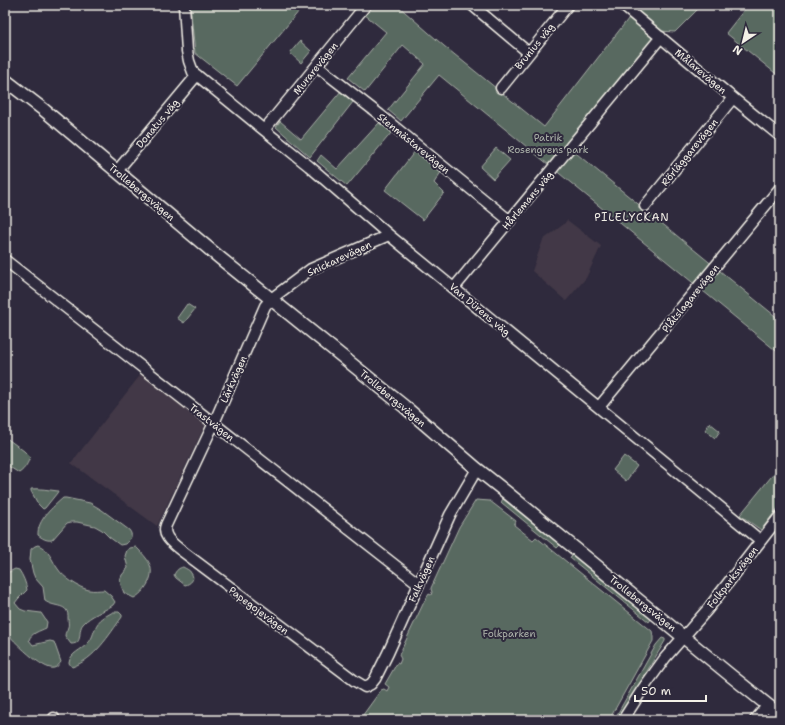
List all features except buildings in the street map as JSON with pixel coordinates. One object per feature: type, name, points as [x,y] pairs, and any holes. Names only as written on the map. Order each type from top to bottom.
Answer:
[{"type":"street","points":[[184,5],[187,51],[191,68],[198,76]]},
{"type":"street","name":"Murarevägen","points":[[264,130],[366,5]]},
{"type":"street","points":[[472,5],[529,53]]},
{"type":"street","name":"Brunius väg","points":[[501,88],[568,5]]},
{"type":"street","name":"Målarevägen","points":[[622,5],[780,136]]},
{"type":"street","name":"Hårlemans väg","points":[[454,288],[661,37]]},
{"type":"street","name":"Stenmästarevägen","points":[[317,66],[374,110],[510,221]]},
{"type":"street","name":"Van Dürens väg","points":[[198,76],[309,166],[389,235],[760,540]]},
{"type":"street","name":"Donatus väg","points":[[117,171],[198,76]]},
{"type":"street","name":"Trollebergsvägen","points":[[5,80],[44,110],[271,299],[405,407],[477,469],[780,715]]},
{"type":"street","name":"Rörläggarevägen","points":[[645,206],[733,98]]},
{"type":"street","name":"Plåtslagarevägen","points":[[599,407],[780,188]]},
{"type":"street","name":"Snickarevägen","points":[[271,299],[311,269],[389,235]]},
{"type":"street","name":"Trastvägen","points":[[5,260],[419,584]]},
{"type":"street","name":"Lärkvägen","points":[[166,525],[214,423],[265,306],[271,299]]},
{"type":"street","name":"Falkvägen","points":[[365,687],[371,684],[375,679],[450,515],[477,469]]},
{"type":"street","name":"Folkparksvägen","points":[[623,720],[665,658],[706,610],[780,516]]},
{"type":"street","name":"Papegojevägen","points":[[166,525],[164,529],[169,540],[178,548],[350,678],[365,687]]},
{"type":"street","points":[[755,720],[768,705]]},
{"type":"shaded area","points":[[567,220],[601,246],[586,278],[566,301],[532,271],[543,240]]},
{"type":"shaded area","points":[[142,373],[206,423],[157,526],[71,463]]},
{"type":"green space","points":[[190,5],[304,5],[237,86],[195,53]]},
{"type":"green space","name":"Patrik Rosengrens park","points":[[353,5],[397,5],[444,46],[544,127],[639,5],[697,5],[698,9],[675,32],[659,31],[646,49],[566,145],[780,320],[780,354],[439,75],[401,121],[388,110],[425,64],[403,45],[365,92],[348,78],[386,32]]},
{"type":"green space","points":[[748,5],[780,5],[780,77],[726,33]]},
{"type":"green space","points":[[300,41],[311,51],[301,63],[290,53]]},
{"type":"green space","points":[[341,91],[353,102],[310,157],[276,127],[280,121],[301,139]]},
{"type":"green space","points":[[379,123],[392,132],[347,186],[317,161],[321,155],[337,169]]},
{"type":"green space","points":[[496,148],[510,160],[493,179],[480,167]]},
{"type":"green space","points":[[415,151],[441,172],[434,183],[444,193],[423,220],[385,190]]},
{"type":"green space","points":[[187,304],[195,309],[184,323],[177,318]]},
{"type":"green space","points":[[710,423],[720,431],[715,438],[705,430]]},
{"type":"green space","points":[[5,437],[30,457],[26,466],[19,473],[5,464]]},
{"type":"green space","points":[[624,456],[637,466],[626,481],[613,470]]},
{"type":"green space","points":[[780,466],[780,505],[761,530],[740,515]]},
{"type":"green space","points":[[31,489],[58,491],[43,509],[38,504]]},
{"type":"green space","points":[[63,498],[90,503],[129,530],[131,537],[125,544],[120,545],[95,526],[77,522],[67,523],[52,540],[48,540],[38,535],[38,529],[46,514]]},
{"type":"green space","points":[[503,499],[560,545],[557,548],[502,503],[501,502]]},
{"type":"green space","name":"Folkparken","points":[[476,500],[490,501],[516,521],[514,525],[533,540],[536,537],[652,631],[653,641],[609,720],[360,719],[381,690],[384,689],[387,691],[389,687],[385,684],[397,663],[399,664],[401,659],[399,655],[424,602],[429,594],[431,595],[431,588],[459,527]]},
{"type":"green space","points":[[38,545],[48,552],[60,572],[67,579],[85,589],[104,590],[115,602],[113,605],[90,618],[83,624],[80,630],[78,642],[71,644],[65,636],[68,628],[68,613],[66,610],[61,606],[45,601],[43,587],[35,578],[30,560],[31,549]]},
{"type":"green space","points":[[136,547],[149,563],[151,575],[145,589],[134,598],[124,593],[120,580],[128,568],[125,556],[127,550]]},
{"type":"green space","points":[[572,555],[651,619],[649,622],[570,558]]},
{"type":"green space","points":[[183,567],[190,571],[193,577],[189,584],[185,585],[174,575],[180,568]]},
{"type":"green space","points":[[15,569],[19,570],[27,590],[15,603],[20,609],[25,611],[41,613],[47,622],[46,628],[34,634],[29,640],[33,645],[50,641],[54,642],[61,662],[55,668],[49,668],[36,660],[5,631],[5,574]]},
{"type":"green space","points":[[113,612],[119,612],[122,617],[107,639],[88,658],[72,667],[69,663],[72,657],[90,641],[99,621]]},
{"type":"green space","points":[[662,638],[665,639],[665,641],[618,720],[614,720],[656,645]]},
{"type":"district","name":"PILELYCKAN","points":[[632,217]]}]
